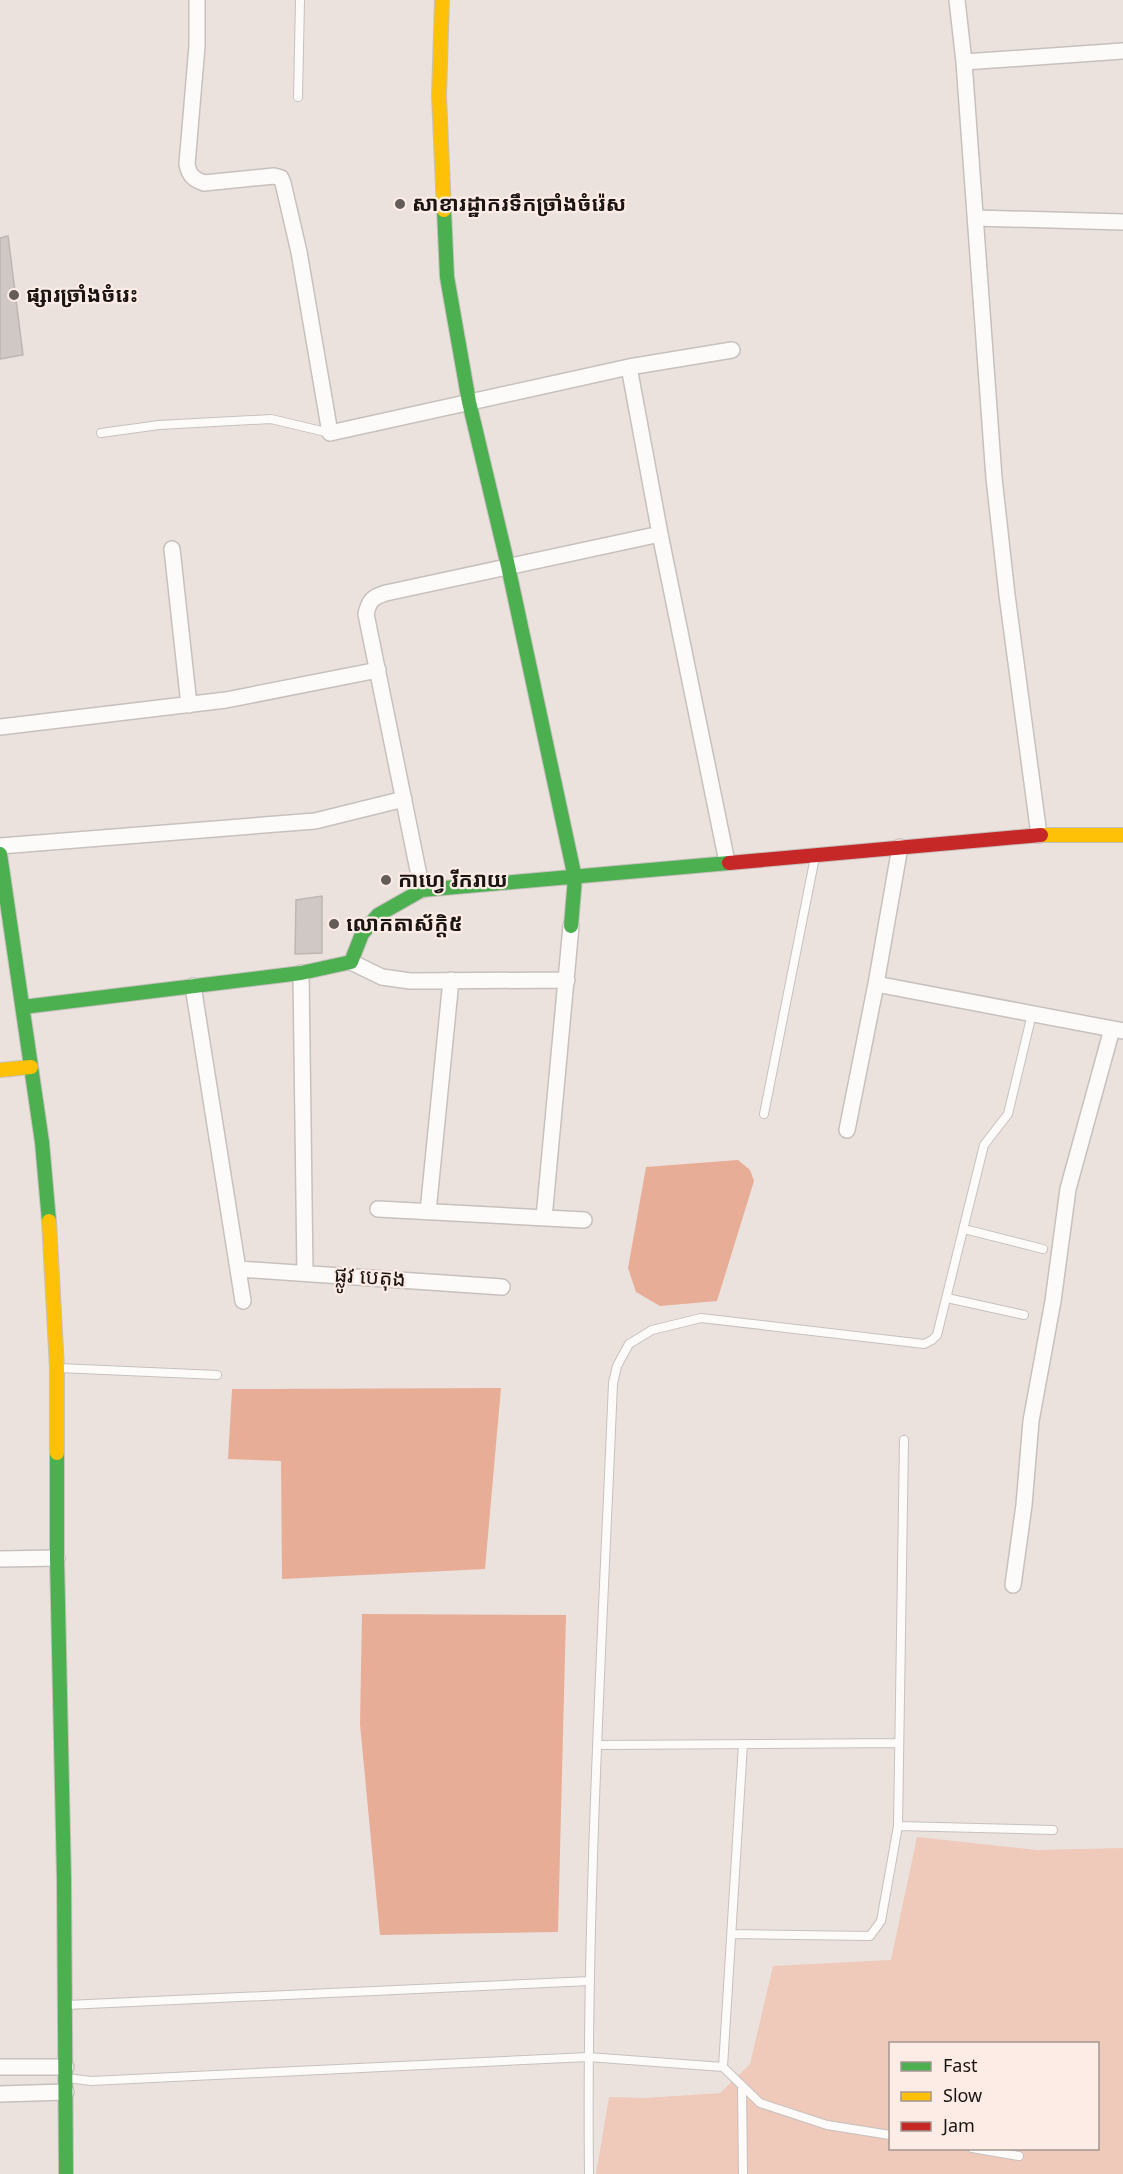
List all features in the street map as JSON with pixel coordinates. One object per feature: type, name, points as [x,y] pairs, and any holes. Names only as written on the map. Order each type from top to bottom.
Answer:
[{"type":"street","points":[[197,0],[197,46],[187,164],[189,173],[195,180],[204,183],[274,176],[281,178],[299,252],[330,433],[629,367],[732,350]]},
{"type":"street","points":[[442,0],[439,96],[447,277],[469,402],[508,566],[575,878],[544,1218]]},
{"type":"street","points":[[957,0],[964,62],[995,489],[1039,836]]},
{"type":"street","points":[[964,62],[1123,51]]},
{"type":"street","points":[[976,218],[1123,222]]},
{"type":"street","points":[[629,367],[660,534],[727,862]]},
{"type":"street","points":[[422,890],[366,614],[368,602],[375,596],[660,534]]},
{"type":"street","points":[[172,549],[189,705]]},
{"type":"street","points":[[0,727],[226,700],[378,670]]},
{"type":"street","points":[[0,846],[315,821],[404,799]]},
{"type":"street","points":[[351,962],[362,934],[378,915],[422,890],[1039,836],[1123,835]]},
{"type":"street","points":[[847,1130],[900,848]]},
{"type":"street","points":[[0,854],[42,1142],[50,1226],[57,1368],[57,1558],[66,2174]]},
{"type":"street","points":[[23,1007],[301,973],[351,962],[382,977],[410,981],[567,980]]},
{"type":"street","points":[[301,973],[305,1272]]},
{"type":"street","points":[[428,1212],[451,980]]},
{"type":"street","points":[[876,984],[1118,1030],[1068,1190],[1053,1301],[1031,1421],[1024,1505],[1013,1585]]},
{"type":"street","points":[[193,986],[243,1301]]},
{"type":"street","points":[[0,1070],[31,1067]]},
{"type":"street","points":[[378,1209],[584,1220]]},
{"type":"street","name":"ផ្លូវ បេតុង","points":[[238,1269],[502,1287]]},
{"type":"street","points":[[0,1559],[57,1558]]},
{"type":"street","points":[[0,2067],[66,2079]]},
{"type":"street","points":[[0,2094],[66,2079]]},
{"type":"lane","points":[[298,97],[300,0]]},
{"type":"lane","points":[[101,433],[159,425],[271,419],[330,433]]},
{"type":"lane","points":[[764,1114],[815,855]]},
{"type":"lane","points":[[589,2174],[588,2057],[598,1745],[613,1383],[617,1366],[629,1344],[652,1330],[701,1318],[924,1344],[932,1340],[937,1335],[947,1298],[984,1145],[1008,1114],[1032,1014]]},
{"type":"lane","points":[[964,1229],[1043,1249]]},
{"type":"lane","points":[[947,1298],[1024,1315]]},
{"type":"lane","points":[[57,1368],[217,1375]]},
{"type":"lane","points":[[732,1934],[870,1936],[881,1920],[898,1826],[904,1440]]},
{"type":"lane","points":[[598,1745],[899,1743]]},
{"type":"lane","points":[[723,2067],[743,1744]]},
{"type":"lane","points":[[898,1826],[1053,1830]]},
{"type":"lane","points":[[65,2005],[590,1981]]},
{"type":"lane","points":[[66,2079],[91,2081],[588,2057],[723,2067],[760,2103],[827,2125],[889,2135]]},
{"type":"lane","points":[[742,2086],[743,2174]]},
{"type":"lane","points":[[984,2150],[1019,2156]]},
{"type":"shaded area","points":[[738,1160],[750,1170],[754,1181],[717,1301],[660,1306],[636,1292],[628,1268],[646,1167]]},
{"type":"shaded area","points":[[501,1388],[485,1569],[282,1579],[281,1461],[228,1459],[232,1389]]},
{"type":"shaded area","points":[[362,1614],[566,1615],[558,1932],[380,1935],[360,1724]]},
{"type":"shaded area","points":[[917,1837],[1037,1850],[1123,1848],[1123,2174],[596,2174],[609,2097],[645,2098],[720,2093],[750,2064],[773,1966],[891,1960]]},
{"type":"building","points":[[8,236],[23,355],[0,359],[0,238]]},
{"type":"building","points":[[322,896],[322,953],[295,954],[296,900]]},
{"type":"traffic: fast","points":[[444,210],[447,277],[469,402],[508,566],[575,878],[571,926]]},
{"type":"traffic: fast","points":[[0,854],[42,1142],[49,1221]]},
{"type":"traffic: fast","points":[[23,1007],[301,973],[351,962],[362,934],[378,915],[422,890],[729,863]]},
{"type":"traffic: fast","points":[[57,1453],[66,2174]]},
{"type":"traffic: slow","points":[[442,0],[439,96],[444,210]]},
{"type":"traffic: slow","points":[[1041,835],[1123,835]]},
{"type":"traffic: slow","points":[[0,1070],[31,1067]]},
{"type":"traffic: slow","points":[[49,1221],[57,1368],[57,1453]]},
{"type":"traffic: jam","points":[[729,863],[1041,835]]},
{"type":"place","name":"សាខារដ្ឋាករទឹកច្រាំងចំរ៉េស","points":[[400,204]]},
{"type":"place","name":"ផ្សារច្រាំងចំរេះ","points":[[14,295]]},
{"type":"place","name":"កាហ្វេ រីករាយ","points":[[386,880]]},
{"type":"place","name":"លោកតាស័ក្តិ៥","points":[[334,924]]}]
